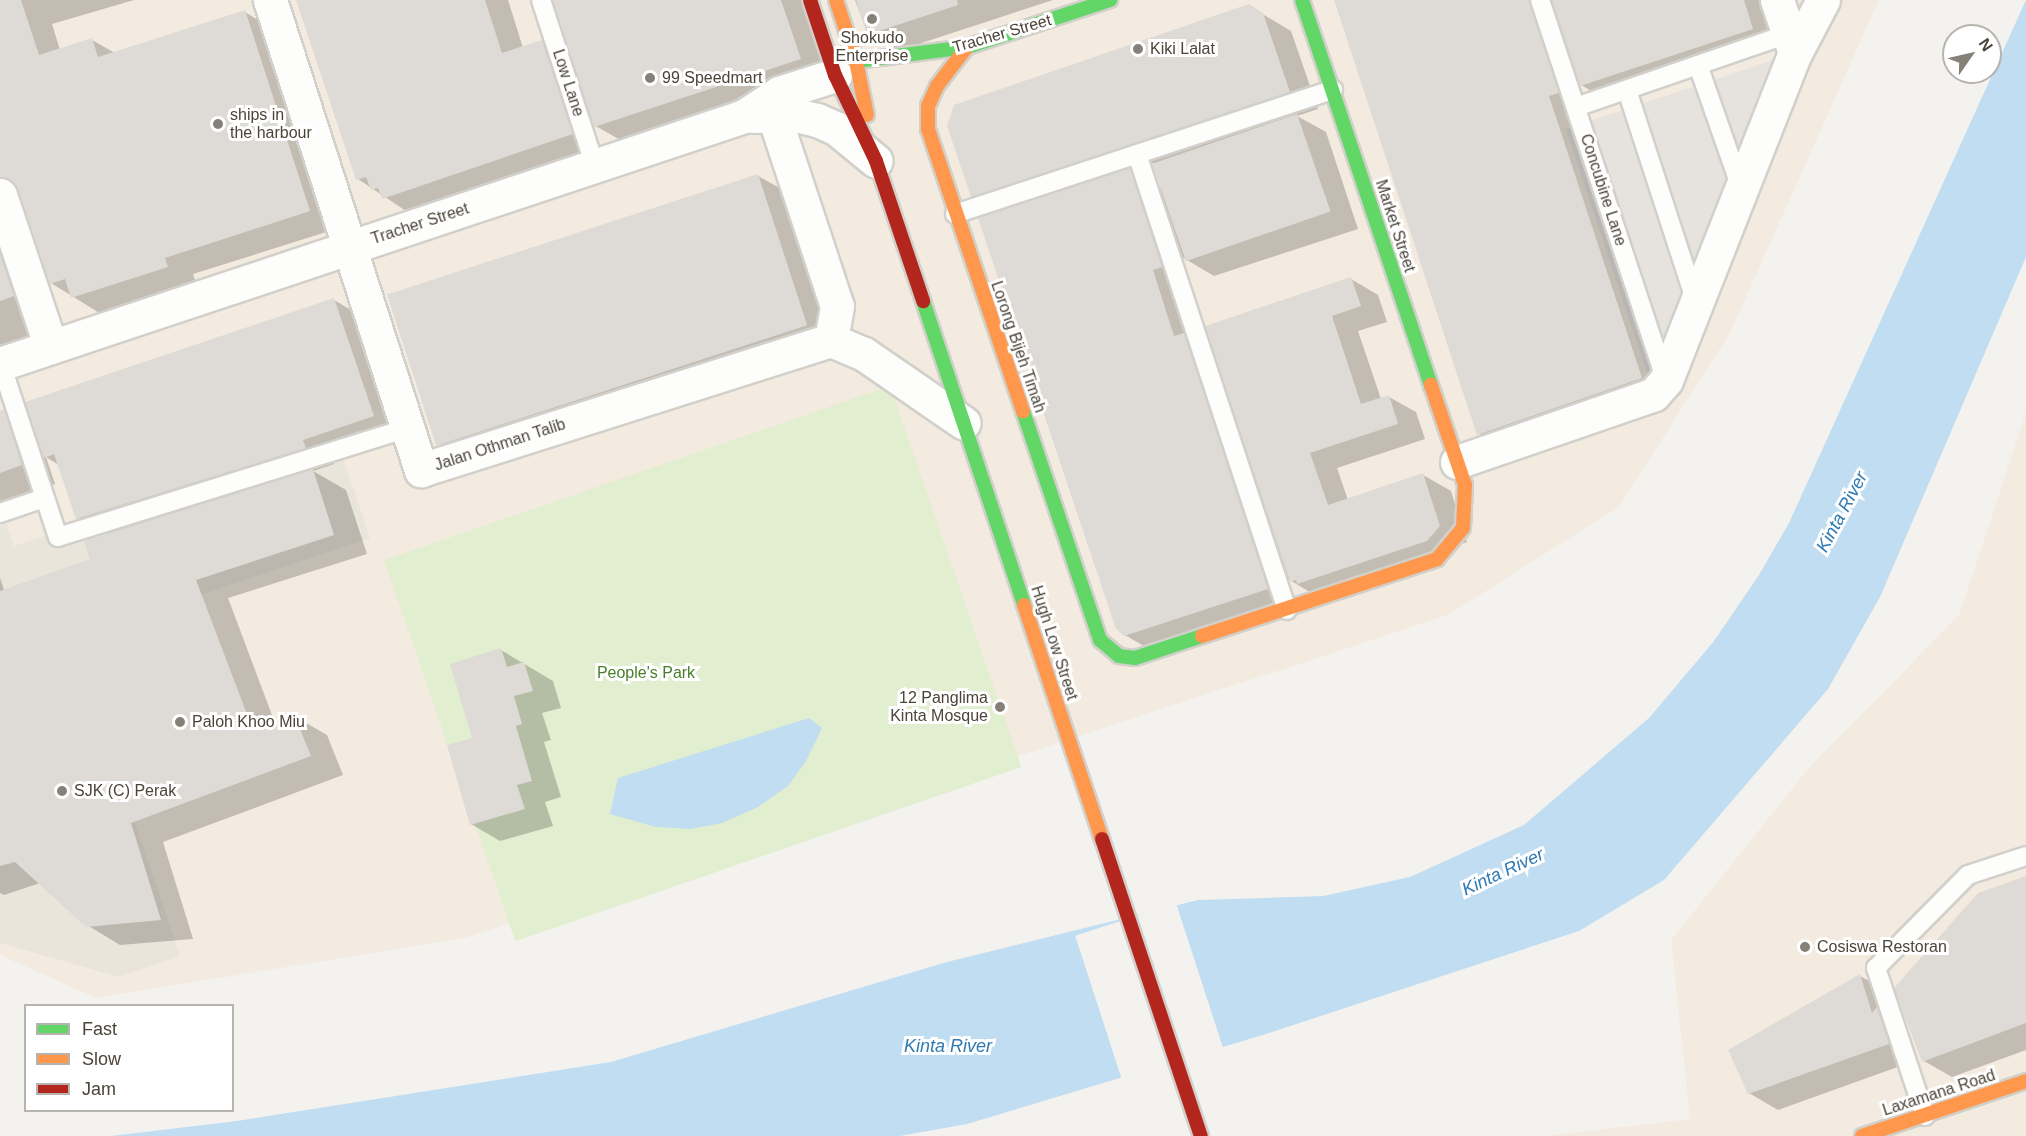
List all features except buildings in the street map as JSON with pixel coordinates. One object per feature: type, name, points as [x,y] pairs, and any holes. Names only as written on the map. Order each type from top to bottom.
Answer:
[{"type":"main road","name":"Hugh Low Street","points":[[810,0],[846,68],[876,161]]},
{"type":"main road","name":"Hugh Low Street","points":[[836,0],[846,68],[1201,1136]]},
{"type":"main road","name":"Tracher Street","points":[[846,68],[967,47],[1059,8],[1110,0]]},
{"type":"main road","name":"Market Street","points":[[1119,656],[1154,654],[1437,559],[1463,528],[1465,485],[1302,0]]},
{"type":"main road","name":"Lorong Bijeh Timah","points":[[967,47],[937,86],[928,106],[928,129],[1100,640],[1119,656]]},
{"type":"main road","name":"Laxamana Road","points":[[1862,1136],[2026,1081]]},
{"type":"street","name":"Jalan Othman Talib","points":[[270,0],[421,470],[831,340]]},
{"type":"street","points":[[1777,0],[1791,44]]},
{"type":"street","points":[[1457,462],[1653,394],[1666,380],[1742,189],[1791,44],[1823,0]]},
{"type":"street","name":"Tracher Street","points":[[0,364],[595,166],[759,116],[779,93],[846,68]]},
{"type":"street","points":[[876,161],[837,129],[817,120],[759,116],[837,306],[831,340],[864,354],[964,423]]},
{"type":"street","points":[[0,195],[51,347]]},
{"type":"lane","name":"Low Lane","points":[[541,0],[595,166]]},
{"type":"lane","name":"Concubine Lane","points":[[1540,0],[1666,380]]},
{"type":"lane","points":[[1576,107],[1698,65],[1791,44]]},
{"type":"lane","points":[[1698,65],[1742,189]]},
{"type":"lane","points":[[956,214],[1333,90]]},
{"type":"lane","points":[[1627,90],[1697,304]]},
{"type":"lane","points":[[1137,154],[1287,610]]},
{"type":"lane","points":[[0,364],[58,537],[408,428]]},
{"type":"lane","points":[[0,513],[44,498]]},
{"type":"lane","points":[[1924,1116],[1876,968],[1968,875],[2026,856]]},
{"type":"shaded area","points":[[0,0],[1879,0],[1730,333],[1619,507],[1448,615],[464,938],[96,998],[0,955]]},
{"type":"shaded area","points":[[1795,53],[1654,394],[1566,129]]},
{"type":"shaded area","points":[[2026,413],[2026,1136],[1545,1136],[1690,1119],[1671,940],[1807,770],[1959,615]]},
{"type":"shaded area","name":"SJK (C) Perak","points":[[336,437],[370,538],[72,638],[180,956],[119,977],[0,943],[0,506],[14,546]]},
{"type":"green space","name":"People's Park","points":[[890,386],[1021,767],[515,941],[384,560]]},
{"type":"water","name":"Kinta River","points":[[2026,0],[2026,257],[1880,597],[1828,689],[1664,880],[1579,931],[1266,1034],[967,1124],[900,1136],[111,1136],[237,1121],[611,1062],[947,962],[1198,900],[1323,896],[1410,877],[1524,825],[1649,718],[1714,641],[1759,575],[1789,523],[1988,84],[2002,84],[2002,53]]},
{"type":"water","points":[[809,718],[822,728],[806,761],[788,786],[758,807],[722,823],[690,829],[656,827],[610,814],[618,778]]},
{"type":"pier","points":[[1176,903],[1224,1050],[1123,1083],[1075,936]]},
{"type":"traffic: fast","points":[[856,61],[967,47],[1110,0]]},
{"type":"traffic: fast","points":[[1302,0],[1431,385]]},
{"type":"traffic: fast","points":[[923,301],[1024,605]]},
{"type":"traffic: fast","points":[[1023,411],[1100,640],[1119,656],[1135,658],[1202,636]]},
{"type":"traffic: slow","points":[[836,0],[856,61],[867,115]]},
{"type":"traffic: slow","points":[[967,47],[937,86],[928,106],[928,129],[1023,411]]},
{"type":"traffic: slow","points":[[1202,636],[1437,559],[1463,528],[1465,485],[1431,385]]},
{"type":"traffic: slow","points":[[1024,605],[1102,839]]},
{"type":"traffic: slow","points":[[1862,1136],[2026,1081]]},
{"type":"traffic: jam","points":[[810,0],[835,75],[876,161],[923,301]]},
{"type":"traffic: jam","points":[[1102,839],[1201,1136]]},
{"type":"place","name":"Shokudo Enterprise","points":[[872,19]]},
{"type":"place","name":"Kiki Lalat","points":[[1138,49]]},
{"type":"place","name":"99 Speedmart","points":[[650,78]]},
{"type":"place","name":"ships in the harbour","points":[[218,124]]},
{"type":"place","name":"12 Panglima Kinta Mosque","points":[[1000,707]]},
{"type":"place","name":"Paloh Khoo Miu","points":[[180,722]]},
{"type":"place","name":"SJK (C) Perak","points":[[62,791]]},
{"type":"place","name":"Cosiswa Restoran","points":[[1805,947]]}]
